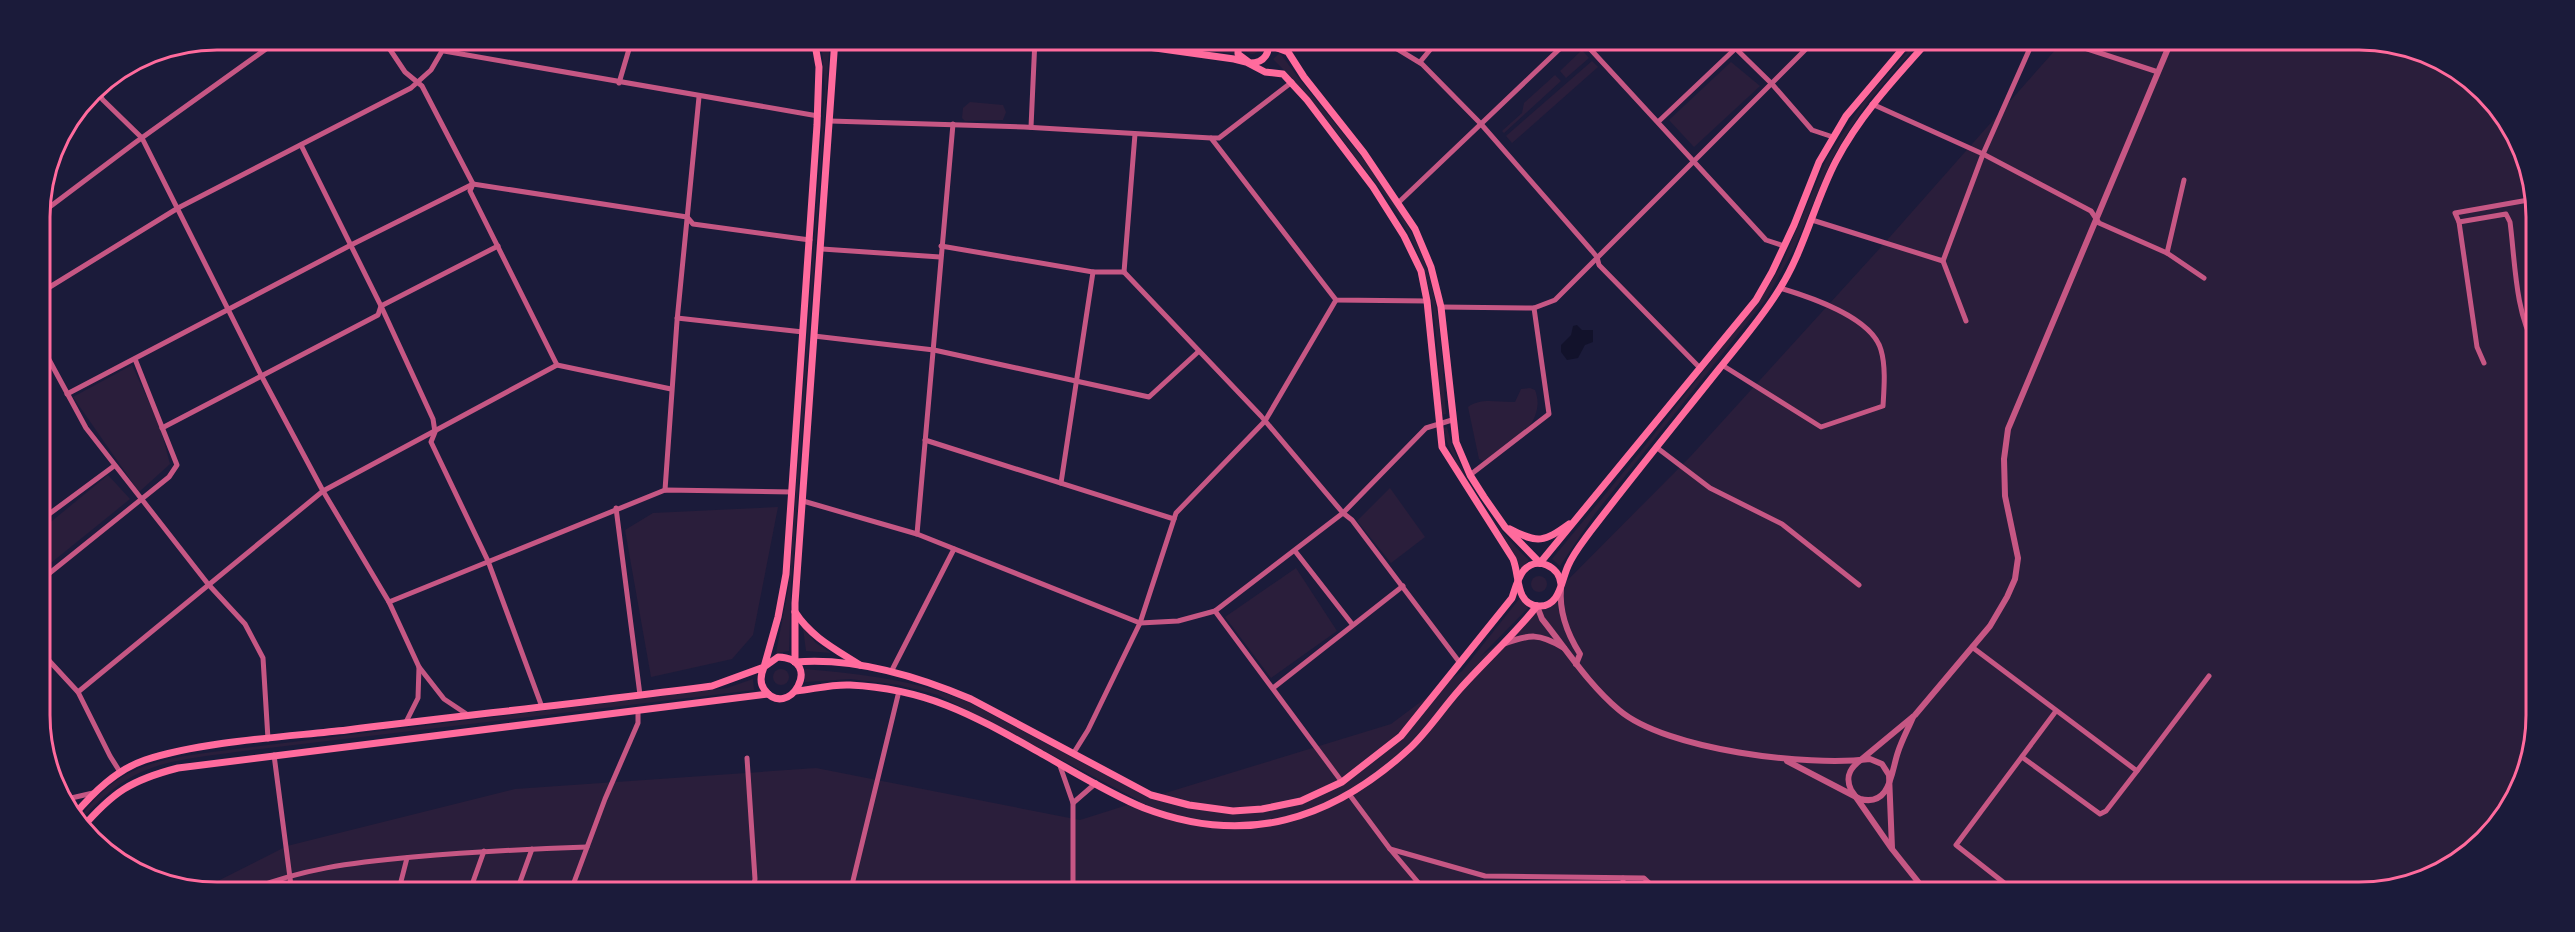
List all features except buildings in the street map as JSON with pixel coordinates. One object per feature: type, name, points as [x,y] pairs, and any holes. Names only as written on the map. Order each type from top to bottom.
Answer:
[{"type":"main road","points":[[1284,49],[1288,52],[1304,77],[1364,153],[1415,229],[1431,267],[1441,307],[1456,442],[1470,475],[1505,526],[1540,564]]},
{"type":"main road","points":[[1540,564],[1756,300],[1784,246],[1819,162],[1833,137],[1846,116],[1902,49]]},
{"type":"main road","points":[[1236,50],[1246,62],[1265,72],[1283,74],[1292,82],[1389,210],[1420,271],[1427,302],[1442,447],[1513,559],[1520,594],[1530,604],[1537,606],[1550,603],[1559,593],[1568,566],[1578,549],[1780,288],[1812,220],[1836,161],[1872,104],[1921,49]]},
{"type":"main road","points":[[768,694],[761,678],[778,617],[786,574],[804,332],[818,116],[819,67],[816,50]]},
{"type":"main road","points":[[796,691],[802,680],[795,662],[795,612],[834,50]]},
{"type":"main road","points":[[1177,50],[1246,62],[1260,61],[1267,54],[1268,50]]},
{"type":"main road","points":[[1505,526],[1536,541],[1550,537],[1578,517]]},
{"type":"main road","points":[[79,809],[93,793],[120,772],[144,761],[175,752],[712,686],[764,667],[772,659],[778,657],[795,662],[814,660],[891,672],[940,686],[971,699],[1151,795],[1189,806],[1233,811],[1262,809],[1301,801],[1342,782],[1401,736],[1512,598],[1524,570],[1540,564],[1547,565],[1558,573],[1561,586]]},
{"type":"main road","points":[[88,822],[123,788],[147,776],[221,761],[768,694],[786,697],[796,691],[848,685],[899,691],[938,700],[970,714],[1143,807],[1183,820],[1236,827],[1265,825],[1306,816],[1372,780],[1411,747],[1537,606]]},
{"type":"main road","points":[[795,612],[817,638],[863,667]]},
{"type":"street","points":[[1399,49],[1420,62],[1481,124],[1598,257],[1599,265],[1700,368]]},
{"type":"street","points":[[1420,62],[1430,49]]},
{"type":"street","points":[[1398,203],[1559,49]]},
{"type":"street","points":[[1591,49],[1766,240],[1784,246]]},
{"type":"street","points":[[1658,122],[1735,49]]},
{"type":"street","points":[[1735,49],[1772,84],[1812,130],[1833,137]]},
{"type":"street","points":[[1441,307],[1534,308],[1555,300],[1806,49]]},
{"type":"street","points":[[1966,321],[1943,261],[1983,154],[2029,49]]},
{"type":"street","points":[[2088,49],[2158,72]]},
{"type":"street","points":[[1918,882],[1892,849],[1848,784],[1849,772],[1857,762],[1863,760],[1915,715],[1990,626],[2007,597],[2014,579],[2018,558],[2006,496],[2004,459],[2008,429],[2168,49]]},
{"type":"street","points":[[50,207],[265,50]]},
{"type":"street","points":[[390,50],[405,72],[422,87],[473,184],[687,217],[693,224],[810,240]]},
{"type":"street","points":[[619,83],[629,50]]},
{"type":"street","points":[[1030,128],[1034,50]]},
{"type":"street","points":[[50,287],[178,208],[411,88],[431,70],[444,51],[818,116]]},
{"type":"street","points":[[830,120],[1219,138],[1292,82]]},
{"type":"street","points":[[101,96],[142,138],[261,375],[323,491],[388,602],[419,667],[444,699],[468,715]]},
{"type":"street","points":[[665,490],[671,388],[699,96]]},
{"type":"street","points":[[1872,104],[1983,154],[2091,211],[2099,223],[2167,253],[2204,278]]},
{"type":"street","points":[[917,534],[953,124]]},
{"type":"street","points":[[1124,272],[1135,134]]},
{"type":"street","points":[[1210,138],[1336,300]]},
{"type":"street","points":[[301,145],[381,306],[432,418],[435,432],[431,442],[488,561],[542,707]]},
{"type":"street","points":[[2167,253],[2184,180]]},
{"type":"street","points":[[67,394],[351,245],[473,184]]},
{"type":"street","points":[[473,184],[470,191],[557,365]]},
{"type":"street","points":[[2484,363],[2477,347],[2459,222],[2455,213],[2525,201]]},
{"type":"street","points":[[2459,222],[2506,214],[2510,222],[2526,326]]},
{"type":"street","points":[[1812,220],[1943,261]]},
{"type":"street","points":[[162,428],[378,315],[381,306],[498,246]]},
{"type":"street","points":[[941,246],[1093,272],[1124,272],[1265,420],[1343,513],[1352,520],[1460,663]]},
{"type":"street","points":[[822,249],[940,257]]},
{"type":"street","points":[[1061,483],[1093,272]]},
{"type":"street","points":[[1722,365],[1821,427],[1883,406],[1885,383],[1881,350],[1875,338],[1852,317],[1810,298],[1780,288]]},
{"type":"street","points":[[1336,300],[1427,302]]},
{"type":"street","points":[[1073,754],[1088,730],[1140,623],[1176,513],[1265,420],[1336,300]]},
{"type":"street","points":[[1470,475],[1549,414],[1534,308]]},
{"type":"street","points":[[678,318],[804,332]]},
{"type":"street","points":[[814,336],[934,350],[1149,397],[1198,352]]},
{"type":"street","points":[[49,573],[169,477],[177,465],[135,359]]},
{"type":"street","points":[[50,361],[86,428],[114,466],[208,584],[245,624],[263,658],[268,739]]},
{"type":"street","points":[[78,692],[323,491],[557,365],[671,388]]},
{"type":"street","points":[[803,501],[917,534],[1140,623],[1178,621],[1215,612],[1343,513],[1426,428],[1452,420]]},
{"type":"street","points":[[925,440],[1174,519]]},
{"type":"street","points":[[1656,447],[1710,488],[1782,524],[1859,585]]},
{"type":"street","points":[[49,514],[114,466]]},
{"type":"street","points":[[388,602],[665,490],[792,492]]},
{"type":"street","points":[[616,508],[640,695]]},
{"type":"street","points":[[891,672],[954,549]]},
{"type":"street","points":[[1295,551],[1352,624]]},
{"type":"street","points":[[1273,688],[1402,586]]},
{"type":"street","points":[[1561,586],[1560,607],[1574,645],[1580,654],[1576,664]]},
{"type":"street","points":[[1537,606],[1542,619],[1576,664],[1602,694],[1640,725],[1666,735],[1783,760],[1876,760],[1882,764],[1889,775],[1892,849]]},
{"type":"street","points":[[1215,612],[1342,782]]},
{"type":"street","points":[[1503,644],[1526,635],[1547,638],[1567,650]]},
{"type":"street","points":[[1972,648],[2137,771]]},
{"type":"street","points":[[49,661],[78,692],[120,772]]},
{"type":"street","points":[[406,723],[418,698],[419,667]]},
{"type":"street","points":[[2022,758],[2100,814],[2106,811],[2209,676]]},
{"type":"street","points":[[853,882],[899,691]]},
{"type":"street","points":[[575,881],[638,723],[638,711]]},
{"type":"street","points":[[2003,882],[1956,845],[2056,711]]},
{"type":"street","points":[[1783,760],[1866,801],[1879,798],[1888,789],[1898,753],[1915,715]]},
{"type":"street","points":[[274,755],[291,882]]},
{"type":"street","points":[[747,758],[754,882]]},
{"type":"street","points":[[1059,763],[1073,803],[1073,882]]},
{"type":"street","points":[[1073,803],[1096,783]]},
{"type":"street","points":[[72,798],[93,793]]},
{"type":"street","points":[[1349,794],[1417,882]]},
{"type":"street","points":[[273,882],[290,876],[356,862],[484,851],[587,847]]},
{"type":"street","points":[[520,882],[532,849]]},
{"type":"street","points":[[1390,849],[1485,876],[1644,878],[1648,882]]},
{"type":"street","points":[[473,882],[484,851]]},
{"type":"street","points":[[401,882],[406,858]]},
{"type":"shaded area","points":[[1910,49],[1913,49],[1867,103],[1845,137],[1831,161],[1794,249],[1767,298],[1594,515],[1560,566],[1552,559],[1640,452],[1763,295],[1781,266],[1827,158],[1864,101]]},
{"type":"shaded area","points":[[2056,49],[2359,49],[2381,51],[2412,58],[2433,67],[2477,98],[2503,133],[2513,152],[2520,173],[2526,216],[2526,716],[2517,769],[2497,808],[2477,834],[2433,865],[2412,874],[2370,882],[216,882],[287,846],[515,789],[816,768],[1080,820],[1140,801],[938,695],[899,685],[850,679],[805,682],[805,669],[889,679],[950,695],[970,703],[1149,798],[1391,724],[1462,671],[1520,598],[1528,608],[1480,657],[1522,626],[1690,457],[1881,247]]},
{"type":"shaded area","points":[[822,50],[829,50],[791,590],[789,651],[776,653],[788,590],[792,547],[825,89]]},
{"type":"shaded area","points":[[1203,50],[1236,50],[1235,54]]},
{"type":"shaded area","points":[[1246,50],[1258,50],[1252,54]]},
{"type":"shaded area","points":[[1582,50],[1589,58],[1566,78],[1560,71]]},
{"type":"shaded area","points":[[1280,53],[1362,157],[1416,241],[1427,269],[1436,304],[1446,414],[1441,415],[1437,342],[1429,287],[1411,237],[1382,192],[1332,126],[1273,59]]},
{"type":"shaded area","points":[[1592,61],[1598,67],[1512,143],[1506,136]]},
{"type":"shaded area","points":[[1731,62],[1760,86],[1694,147],[1669,120]]},
{"type":"shaded area","points":[[1555,75],[1561,81],[1504,133],[1502,131],[1522,113],[1524,103]]},
{"type":"shaded area","points":[[970,102],[1003,105],[1006,112],[1003,120],[965,121],[962,118],[963,108]]},
{"type":"shaded area","points":[[1577,325],[1582,330],[1593,330],[1593,342],[1585,345],[1578,358],[1567,360],[1561,352],[1561,345],[1571,335],[1573,326]]},
{"type":"shaded area","points":[[132,365],[160,426],[170,464],[139,492],[73,397]]},
{"type":"shaded area","points":[[1521,389],[1535,390],[1538,402],[1531,424],[1524,433],[1504,449],[1483,461],[1479,459],[1468,407],[1485,401],[1515,402]]},
{"type":"shaded area","points":[[1447,427],[1459,462],[1485,508],[1468,483],[1449,448],[1443,428]]},
{"type":"shaded area","points":[[108,475],[130,499],[49,564],[49,523]]},
{"type":"shaded area","points":[[1390,488],[1425,537],[1391,563],[1357,521]]},
{"type":"shaded area","points":[[778,507],[753,635],[732,659],[651,677],[625,530],[653,513]]},
{"type":"shaded area","points":[[1492,518],[1529,560],[1521,569],[1502,533]]},
{"type":"shaded area","points":[[1296,568],[1337,631],[1271,678],[1225,617]]},
{"type":"shaded area","points":[[1536,576],[1542,576],[1547,584],[1545,590],[1536,592],[1531,587],[1531,581]]},
{"type":"shaded area","points":[[803,628],[816,643],[831,653],[806,651]]},
{"type":"shaded area","points":[[778,669],[784,669],[789,677],[787,683],[778,685],[773,680],[773,674]]},
{"type":"shaded area","points":[[753,679],[754,690],[187,759],[148,769],[131,777],[114,788],[84,817],[82,814],[100,794],[116,781],[143,767],[173,758],[727,688]]}]
